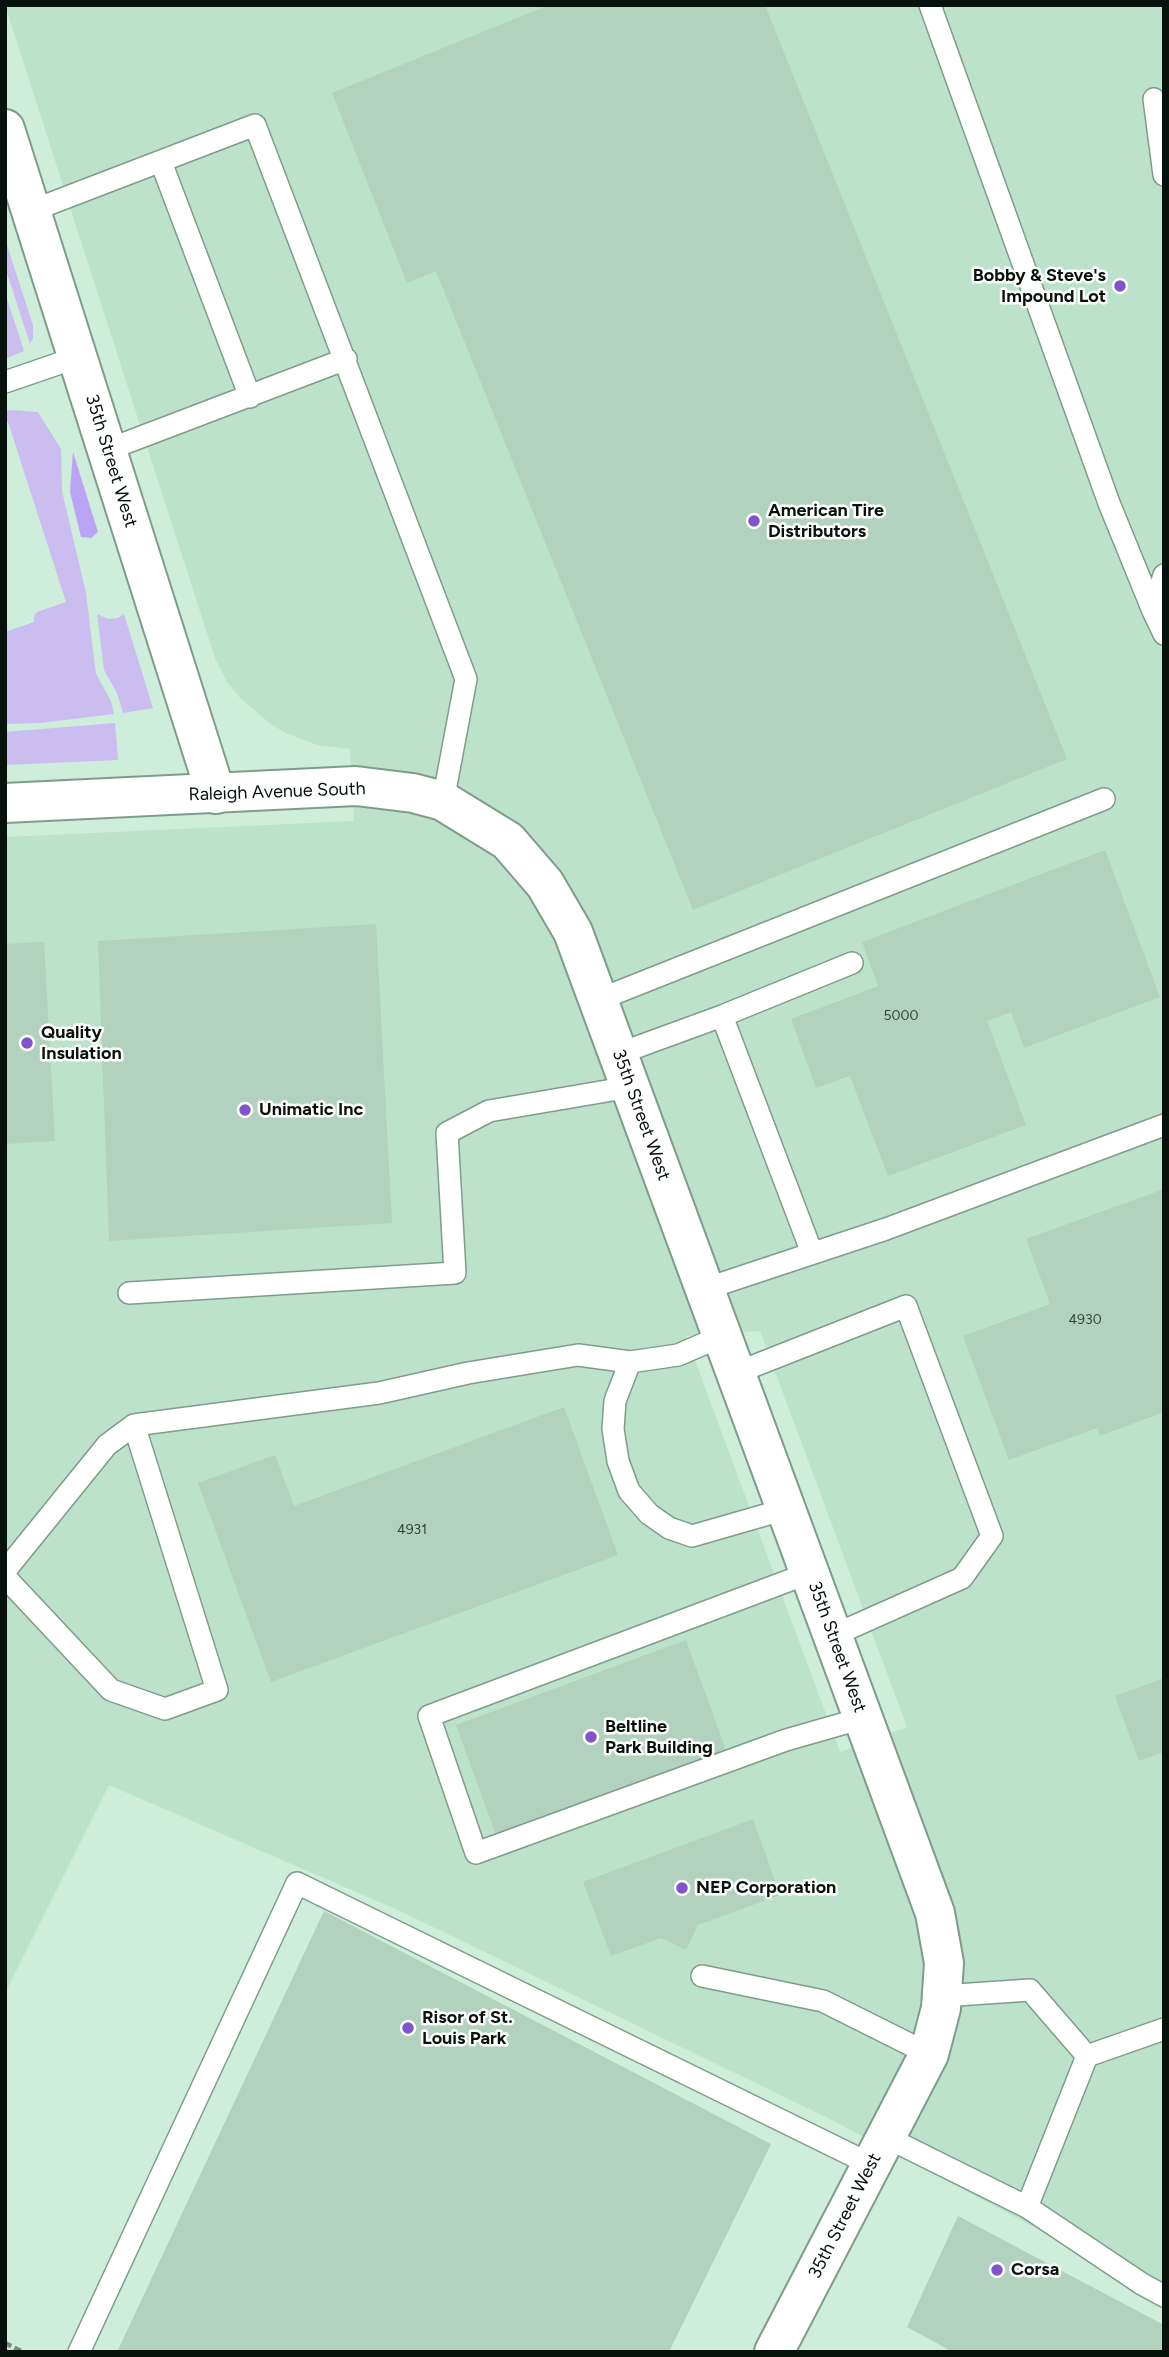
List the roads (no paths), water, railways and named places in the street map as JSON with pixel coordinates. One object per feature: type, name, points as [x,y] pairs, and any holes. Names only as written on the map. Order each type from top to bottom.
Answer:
[{"type":"street","name":"35th Street West","points":[[5,129],[216,794]]},
{"type":"street","name":"Raleigh Avenue South","points":[[5,803],[356,786],[413,793],[443,801],[508,841],[545,884],[573,932]]},
{"type":"street","name":"35th Street West","points":[[573,932],[935,1913],[944,1963],[941,2008],[929,2053],[774,2352]]},
{"type":"lane","points":[[930,5],[1109,503],[1164,634]]},
{"type":"lane","points":[[1154,99],[1164,175]]},
{"type":"lane","points":[[31,211],[255,125],[466,679],[443,801]]},
{"type":"lane","points":[[161,162],[250,397]]},
{"type":"lane","points":[[5,382],[78,357]]},
{"type":"lane","points":[[107,450],[345,359]]},
{"type":"lane","points":[[1153,611],[1164,575]]},
{"type":"lane","points":[[598,1000],[1104,799]]},
{"type":"lane","points":[[130,1293],[455,1273],[447,1133],[489,1111],[624,1070],[722,1016],[852,963]]},
{"type":"lane","points":[[722,1016],[812,1253]]},
{"type":"lane","points":[[705,1289],[886,1229],[1164,1125]]},
{"type":"lane","points":[[736,1373],[906,1306],[992,1536],[962,1578],[832,1636]]},
{"type":"lane","points":[[5,1571],[107,1445],[134,1425],[379,1393],[468,1373],[578,1355],[630,1362],[678,1355],[722,1336]]},
{"type":"lane","points":[[630,1362],[615,1401],[613,1429],[618,1461],[629,1491],[649,1514],[669,1528],[692,1536],[786,1508]]},
{"type":"lane","points":[[5,1577],[111,1690],[165,1709],[218,1690],[134,1425]]},
{"type":"lane","points":[[809,1573],[429,1716],[476,1853],[786,1740],[863,1718]]},
{"type":"lane","points":[[79,2352],[297,1883],[879,2151],[1027,2207],[1164,2296]]},
{"type":"lane","points":[[702,1976],[823,2001],[929,2053]]},
{"type":"lane","points":[[942,1996],[1030,1990],[1087,2056]]},
{"type":"lane","points":[[1027,2207],[1087,2056],[1164,2029]]},
{"type":"place","name":"Bobby & Steve's Impound Lot","points":[[1120,286]]},
{"type":"place","name":"American Tire Distributors","points":[[754,521]]},
{"type":"place","name":"Quality Insulation","points":[[27,1043]]},
{"type":"place","name":"Unimatic Inc","points":[[245,1110]]},
{"type":"place","name":"Beltline Park Building","points":[[591,1737]]},
{"type":"place","name":"NEP Corporation","points":[[682,1888]]},
{"type":"place","name":"Risor of St. Louis Park","points":[[408,2028]]},
{"type":"place","name":"Corsa","points":[[997,2270]]}]
